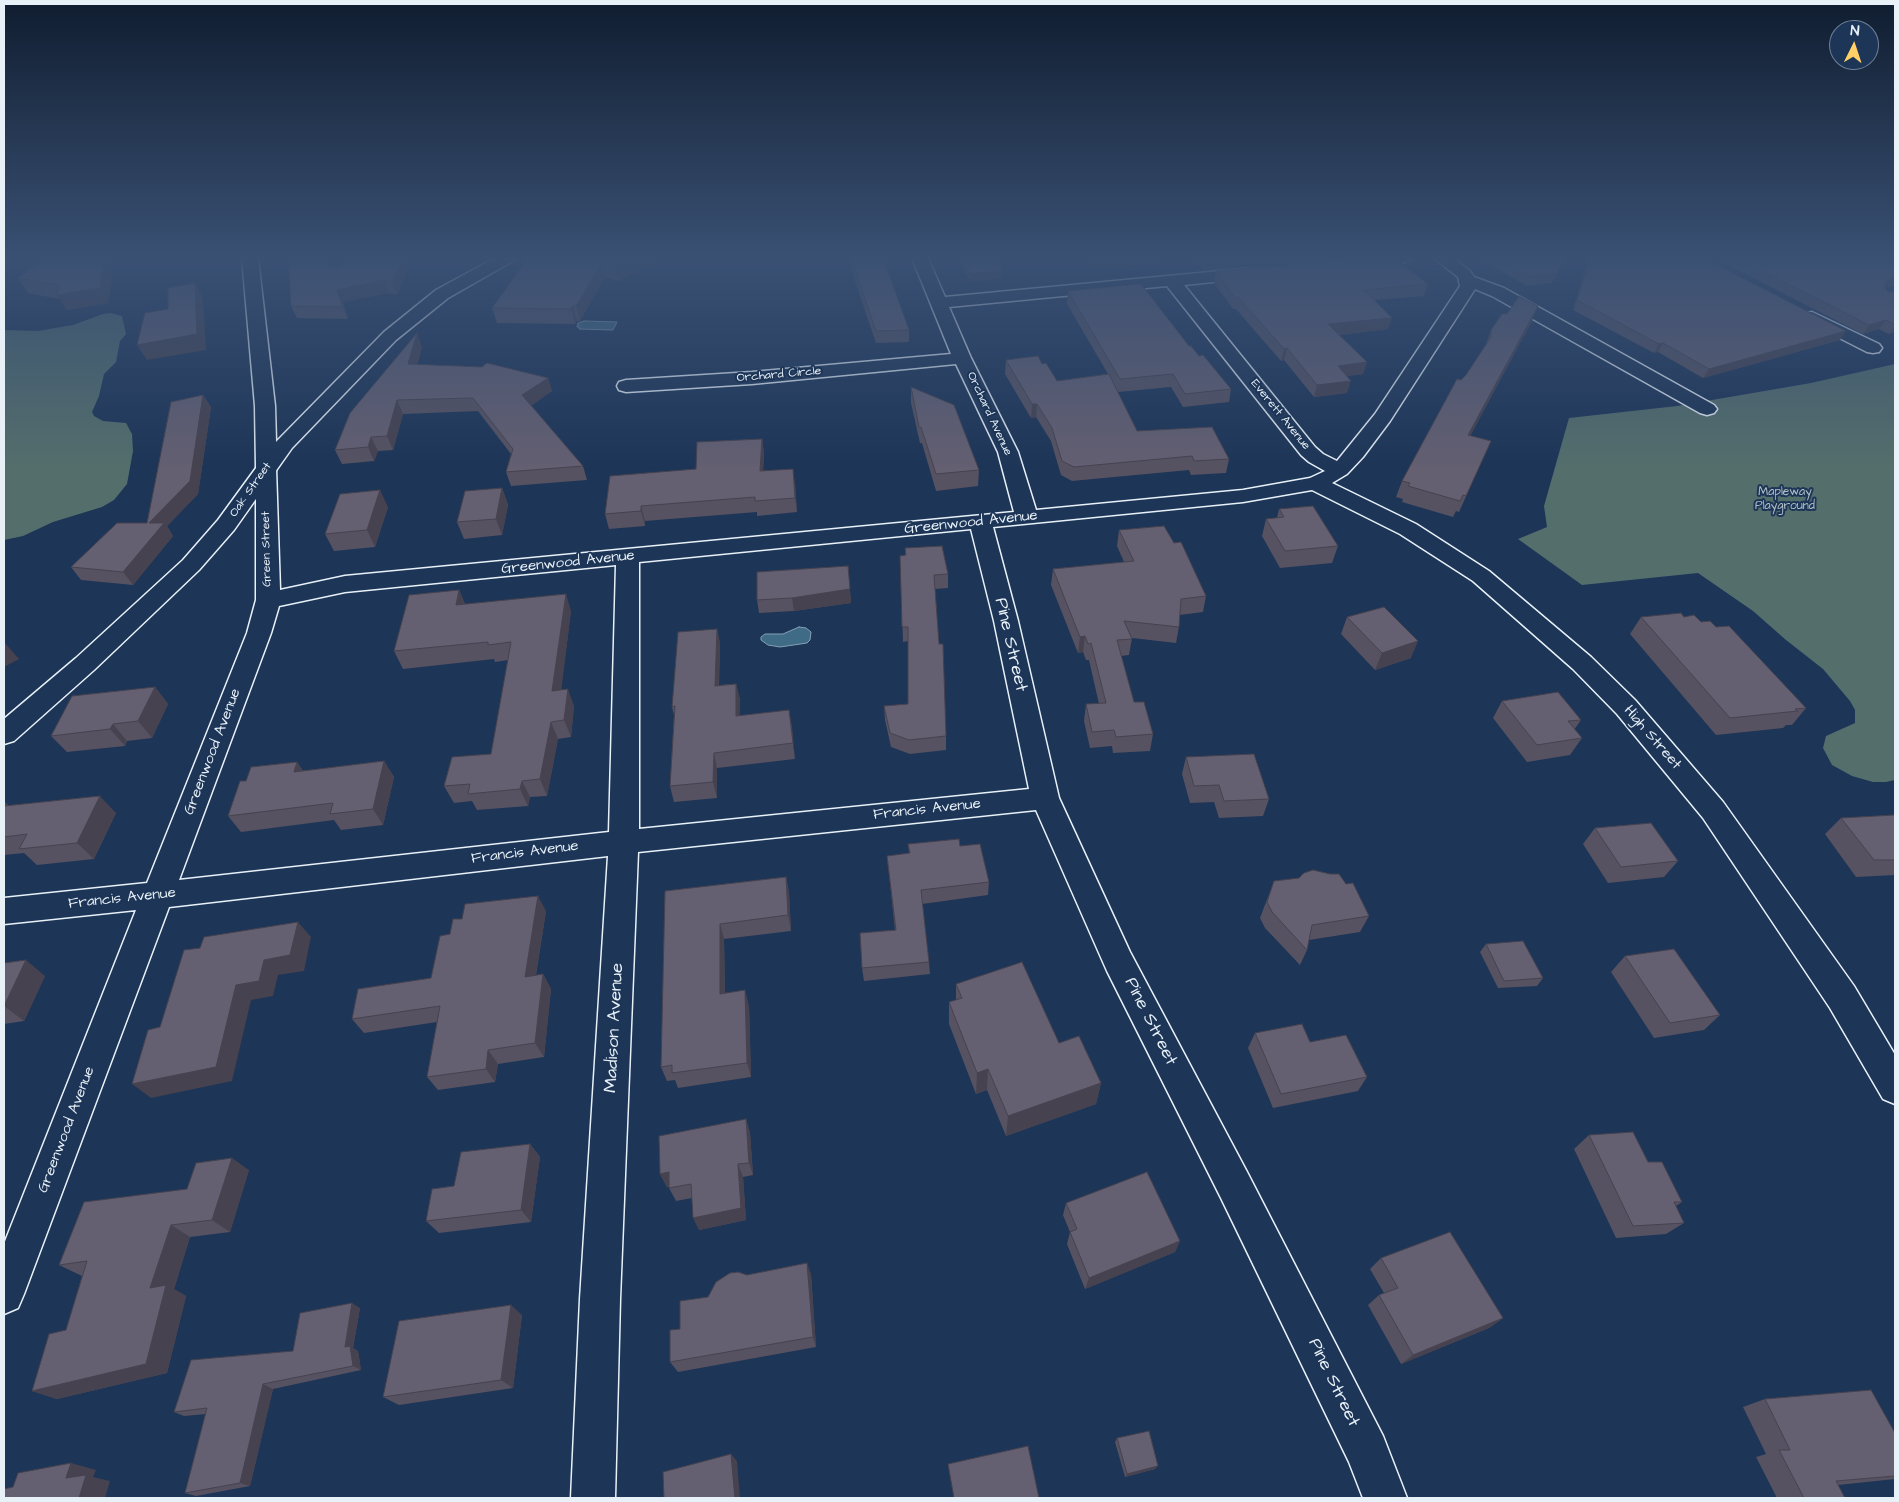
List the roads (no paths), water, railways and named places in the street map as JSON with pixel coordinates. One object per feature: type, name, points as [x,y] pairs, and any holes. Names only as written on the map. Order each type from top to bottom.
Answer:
[{"type":"street","name":"Green Street","points":[[258,328],[266,406],[268,600]]},
{"type":"street","name":"Oak Street","points":[[4,734],[85,664],[191,565],[226,525],[266,468],[314,413],[400,328]]},
{"type":"street","name":"Orchard Avenue","points":[[950,328],[962,358],[1008,452],[1027,518]]},
{"type":"street","name":"Everett Avenue","points":[[1210,328],[1308,450],[1316,458],[1340,470]]},
{"type":"street","name":"Greenwood Avenue","points":[[4,1294],[260,632],[268,600],[346,584],[1243,496],[1315,484],[1331,478],[1356,453],[1383,417],[1440,328]]},
{"type":"street","points":[[1562,328],[1706,409]]},
{"type":"street","points":[[1834,328],[1873,348]]},
{"type":"street","name":"Orchard Circle","points":[[626,386],[752,378],[962,358]]},
{"type":"street","name":"High Street","points":[[1315,484],[1408,529],[1481,576],[1582,663],[1626,707],[1671,758],[1713,810],[1744,853],[1837,989],[1895,1087]]},
{"type":"street","name":"Pine Street","points":[[980,522],[1006,621],[1046,798],[1118,961],[1368,1452],[1385,1498]]},
{"type":"street","name":"Madison Avenue","points":[[593,1498],[600,1299],[624,842],[628,557]]},
{"type":"street","name":"Francis Avenue","points":[[4,911],[158,896],[624,842],[1046,798]]},
{"type":"water","points":[[579,328],[614,328],[613,330]]},
{"type":"water","points":[[799,627],[806,628],[811,632],[810,640],[807,643],[780,647],[768,645],[761,640],[761,637],[765,634],[783,634]]},
{"type":"park label","name":"Mapleway Playground","points":[[1785,499]]}]
